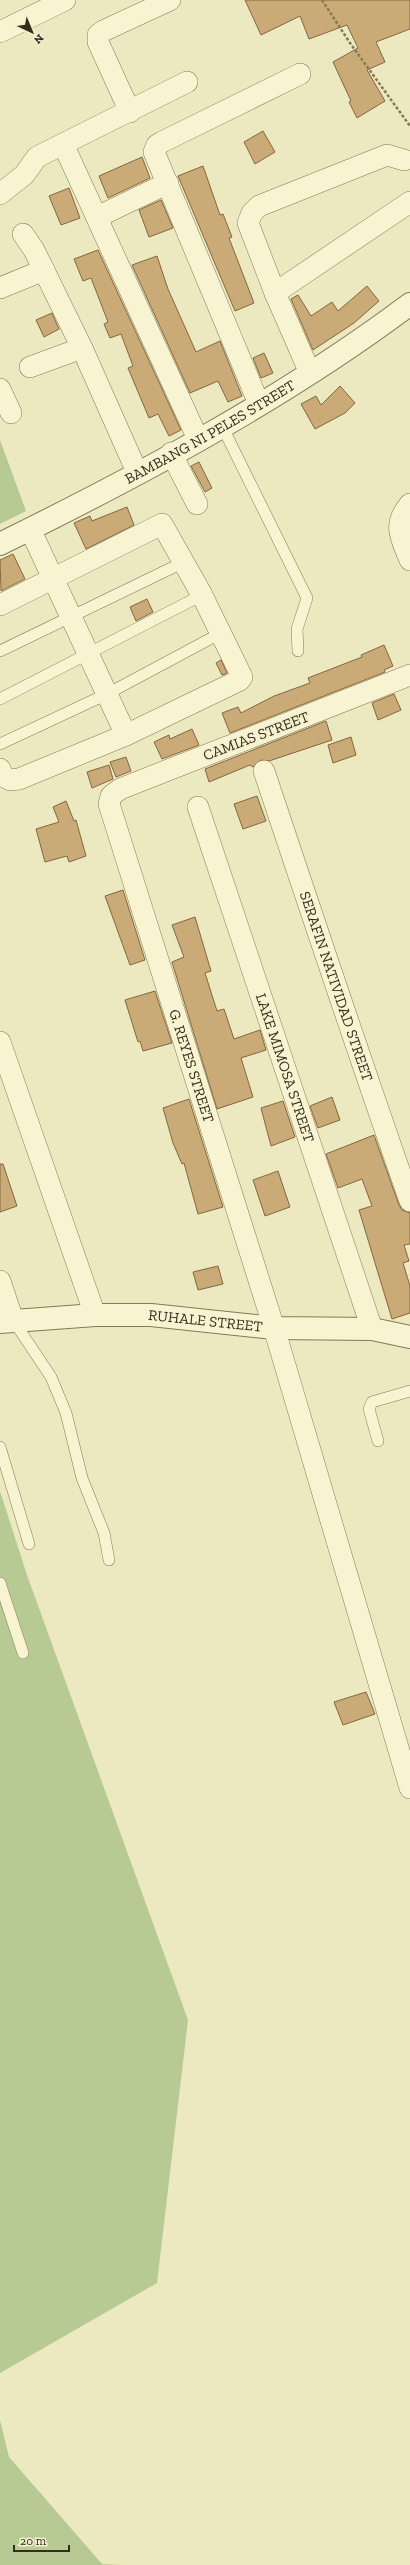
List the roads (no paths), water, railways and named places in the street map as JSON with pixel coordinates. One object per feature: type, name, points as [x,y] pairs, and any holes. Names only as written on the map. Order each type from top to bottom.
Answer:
[{"type":"street","points":[[0,32],[65,0]]},
{"type":"street","points":[[130,112],[98,42],[98,35],[103,30],[170,0]]},
{"type":"street","points":[[260,404],[154,152],[157,145],[300,74]]},
{"type":"street","points":[[0,194],[24,175],[36,157],[64,146],[188,82]]},
{"type":"street","points":[[64,146],[198,439]]},
{"type":"street","points":[[310,373],[275,293],[248,223],[252,212],[260,206],[387,155],[404,160]]},
{"type":"street","points":[[97,217],[168,183]]},
{"type":"street","points":[[275,293],[410,202]]},
{"type":"street","points":[[23,234],[44,270],[82,348],[137,472]]},
{"type":"street","points":[[0,288],[44,270]]},
{"type":"street","name":"BAMBANG NI PELES STREET","points":[[0,544],[137,472],[260,404],[310,373],[410,304]]},
{"type":"street","points":[[30,367],[82,348]]},
{"type":"street","points":[[0,389],[11,414]]},
{"type":"street","points":[[171,453],[197,504]]},
{"type":"street","points":[[410,504],[401,515],[399,534],[410,560]]},
{"type":"street","points":[[0,605],[157,525],[162,524],[202,595],[242,672],[240,680],[126,735],[19,779],[10,780],[3,776],[0,769]]},
{"type":"street","points":[[30,529],[126,735]]},
{"type":"street","name":"CAMIAS STREET","points":[[110,804],[111,796],[120,789],[410,675]]},
{"type":"street","name":"SERAFIN NATIVIDAD STREET","points":[[264,771],[329,961],[357,1052],[410,1201]]},
{"type":"street","name":"G. REYES STREET","points":[[110,804],[274,1328],[410,1788]]},
{"type":"street","name":"LAKE MIMOSA STREET","points":[[198,808],[372,1329]]},
{"type":"street","points":[[0,1042],[95,1315]]},
{"type":"street","points":[[0,1281],[7,1321]]},
{"type":"street","name":"RUHALE STREET","points":[[7,1321],[95,1315],[151,1315],[274,1328],[372,1329],[410,1337]]},
{"type":"lane","points":[[222,426],[307,598],[297,629],[298,651]]},
{"type":"lane","points":[[0,651],[184,562]]},
{"type":"lane","points":[[0,699],[89,655],[202,595]]},
{"type":"lane","points":[[0,744],[107,694],[221,633]]},
{"type":"lane","points":[[7,1321],[51,1377],[66,1413],[82,1478],[104,1533],[109,1560]]},
{"type":"lane","points":[[378,1441],[369,1409],[372,1402],[410,1391]]},
{"type":"lane","points":[[0,1447],[29,1544]]},
{"type":"lane","points":[[0,1583],[22,1653]]}]
